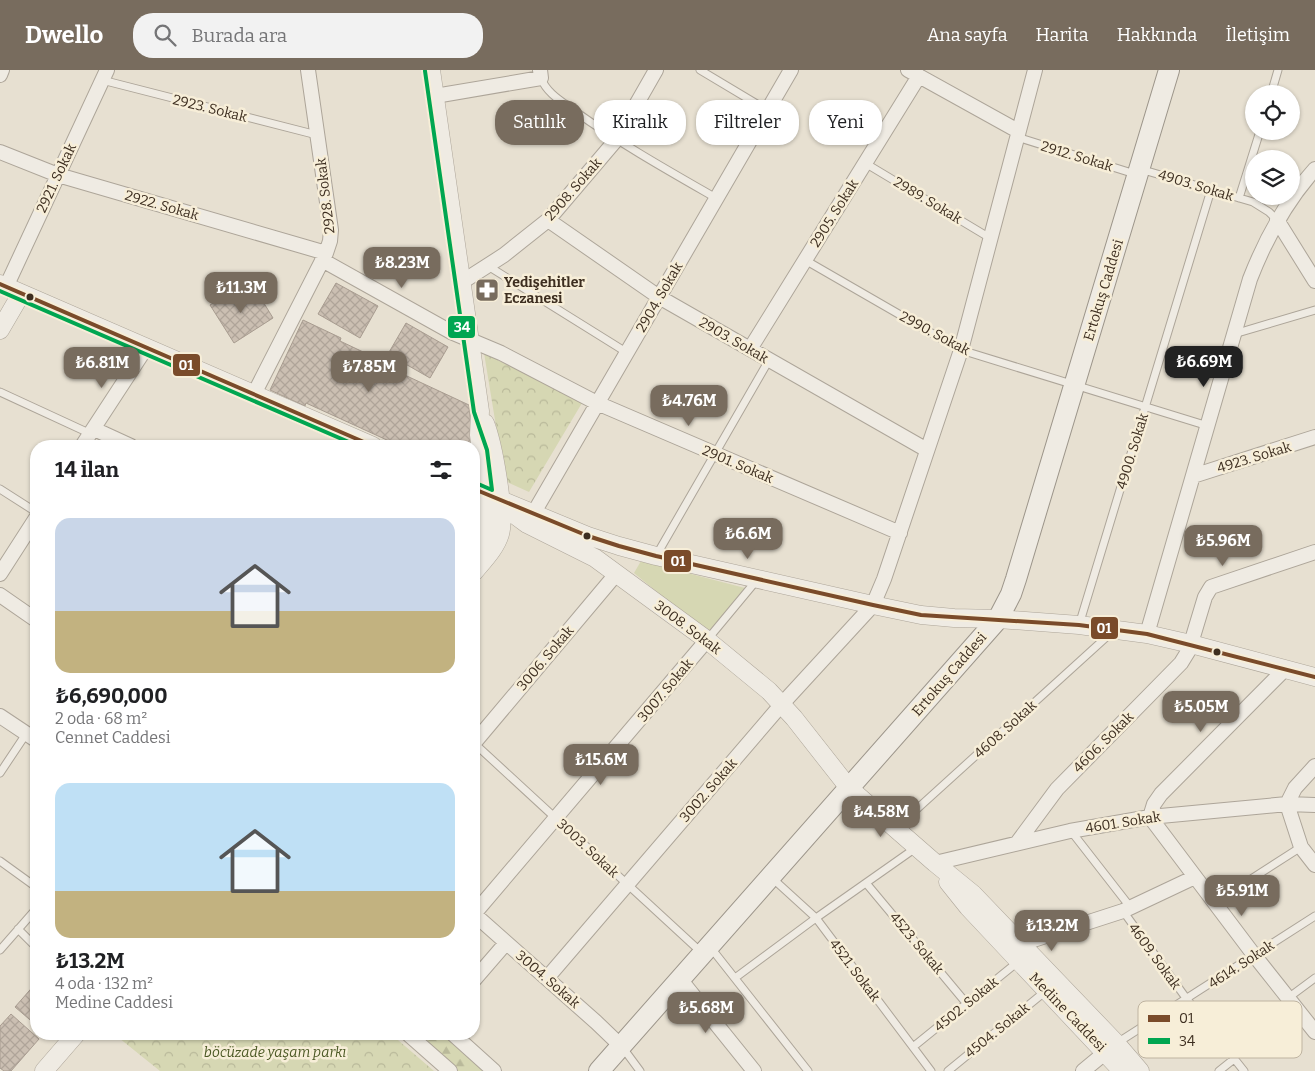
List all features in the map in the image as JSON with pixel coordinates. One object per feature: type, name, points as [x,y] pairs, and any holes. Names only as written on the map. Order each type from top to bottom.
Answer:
[{"type":"main road","name":"Ertokuş Caddesi","points":[[599,1071],[998,619],[1011,594],[1016,579],[1169,70]]},
{"type":"street","points":[[0,74],[2,70]]},
{"type":"street","name":"2928. Sokak","points":[[254,394],[330,241],[308,70]]},
{"type":"street","points":[[431,70],[480,410],[480,440]]},
{"type":"street","name":"2908. Sokak","points":[[639,100],[656,70]]},
{"type":"street","name":"2904. Sokak","points":[[774,100],[791,70]]},
{"type":"street","name":"3002. Sokak","points":[[547,978],[782,704],[873,605],[900,533],[961,350],[1035,70]]},
{"type":"street","name":"2912. Sokak","points":[[914,73],[1017,134]]},
{"type":"street","name":"2905. Sokak","points":[[750,349],[865,164],[914,73]]},
{"type":"street","points":[[435,96],[541,74]]},
{"type":"street","name":"2921. Sokak","points":[[7,291],[104,75]]},
{"type":"street","name":"2908. Sokak","points":[[462,282],[520,244],[548,220],[612,145]]},
{"type":"street","name":"2904. Sokak","points":[[530,519],[747,145]]},
{"type":"street","name":"2922. Sokak","points":[[0,152],[58,175],[324,256],[432,322],[470,341]]},
{"type":"street","points":[[1147,634],[1250,279],[1277,220],[1294,194],[1315,168]]},
{"type":"street","name":"2903. Sokak","points":[[548,220],[658,297],[928,450]]},
{"type":"street","points":[[1277,220],[1309,261],[1315,281]]},
{"type":"street","points":[[0,330],[7,291],[254,394],[352,440]]},
{"type":"street","name":"2901. Sokak","points":[[470,341],[501,353],[597,403],[900,533]]},
{"type":"street","points":[[86,440],[146,348]]},
{"type":"street","points":[[92,431],[115,440]]},
{"type":"street","name":"4923. Sokak","points":[[1193,476],[1315,438]]},
{"type":"street","points":[[480,442],[487,495],[488,528],[480,544]]},
{"type":"street","points":[[487,495],[530,519],[604,542],[656,556],[873,605],[946,618],[998,619],[1079,625],[1147,634],[1315,677]]},
{"type":"street","points":[[480,564],[498,539],[502,525],[487,495]]},
{"type":"street","points":[[493,547],[508,532],[530,519]]},
{"type":"street","name":"3008. Sokak","points":[[530,519],[617,573],[751,675],[782,704],[849,788]]},
{"type":"street","points":[[0,574],[30,527]]},
{"type":"street","name":"4606. Sokak","points":[[1018,843],[1053,794],[1172,673],[1186,655],[1205,597],[1211,587],[1315,552]]},
{"type":"street","name":"3006. Sokak","points":[[480,736],[617,573]]},
{"type":"street","points":[[0,595],[30,616]]},
{"type":"street","name":"3007. Sokak","points":[[480,907],[707,640]]},
{"type":"street","points":[[1285,669],[1161,794],[1154,804],[1150,817],[1254,956],[1290,1001]]},
{"type":"street","points":[[0,716],[30,736]]},
{"type":"street","points":[[1315,766],[1295,788],[1288,804],[1301,847],[1315,865]]},
{"type":"street","name":"Medine Caddesi","points":[[849,788],[935,863],[958,896],[1020,952],[1111,1047],[1122,1071]]},
{"type":"street","name":"4601. Sokak","points":[[935,863],[1070,831],[1150,817],[1288,804],[1315,804]]},
{"type":"street","points":[[1020,952],[1127,910],[1195,877]]},
{"type":"street","name":"3004. Sokak","points":[[480,919],[621,1046]]},
{"type":"street","points":[[480,973],[506,943]]},
{"type":"street","name":"Medine Caddesi","points":[[1020,952],[1047,990],[1140,1071]]},
{"type":"street","points":[[680,979],[752,1070]]},
{"type":"street","points":[[1302,1016],[1315,1032]]},
{"type":"street","points":[[44,1071],[71,1040]]},
{"type":"street","points":[[415,1040],[450,1071]]},
{"type":"street","points":[[460,1040],[494,1071]]},
{"type":"street","points":[[1084,1071],[1111,1047]]},
{"type":"lane","points":[[700,70],[751,100]]},
{"type":"lane","points":[[1274,85],[1278,70]]},
{"type":"lane","points":[[541,74],[552,94],[594,124]]},
{"type":"lane","name":"2923. Sokak","points":[[104,75],[317,135]]},
{"type":"lane","name":"2912. Sokak","points":[[1017,134],[1139,171]]},
{"type":"lane","points":[[1239,198],[1257,140]]},
{"type":"lane","points":[[625,145],[716,198]]},
{"type":"lane","name":"2989. Sokak","points":[[865,164],[990,238]]},
{"type":"lane","name":"4903. Sokak","points":[[1139,171],[1239,198],[1262,207],[1277,220]]},
{"type":"lane","name":"4900. Sokak","points":[[1079,625],[1211,190]]},
{"type":"lane","name":"2990. Sokak","points":[[805,260],[961,350],[1208,426]]},
{"type":"lane","points":[[488,266],[626,352]]},
{"type":"lane","points":[[1234,334],[1315,310]]},
{"type":"lane","points":[[656,556],[769,360]]},
{"type":"lane","points":[[0,392],[92,431]]},
{"type":"lane","points":[[0,489],[30,508]]},
{"type":"lane","name":"3007. Sokak","points":[[707,640],[758,579]]},
{"type":"lane","name":"4608. Sokak","points":[[895,829],[1114,630]]},
{"type":"lane","points":[[0,773],[30,738]]},
{"type":"lane","name":"3003. Sokak","points":[[480,749],[627,884],[706,950],[734,978],[808,1071]]},
{"type":"lane","name":"4609. Sokak","points":[[1070,831],[1127,910],[1188,1001]]},
{"type":"lane","points":[[734,978],[917,847]]},
{"type":"lane","points":[[1214,903],[1301,847]]},
{"type":"lane","points":[[0,861],[30,883]]},
{"type":"lane","name":"4521. Sokak","points":[[770,877],[816,918],[931,1071]]},
{"type":"lane","name":"4523. Sokak","points":[[866,883],[967,1004]]},
{"type":"lane","points":[[0,950],[30,916]]},
{"type":"lane","name":"4614. Sokak","points":[[1181,1001],[1315,916]]},
{"type":"lane","points":[[18,929],[30,941]]},
{"type":"lane","name":"4502. Sokak","points":[[913,1047],[967,1004],[1020,952]]},
{"type":"lane","points":[[1288,998],[1315,978]]},
{"type":"lane","name":"4504. Sokak","points":[[948,1071],[1047,990]]},
{"type":"lane","name":"4614. Sokak","points":[[1111,1047],[1138,1029]]},
{"type":"lane","points":[[621,1046],[640,1071]]},
{"type":"lane","points":[[1219,1071],[1234,1059]]},
{"type":"lane","name":"4609. Sokak","points":[[1234,1059],[1244,1071]]},
{"type":"green space","points":[[484,353],[582,403],[529,492],[505,481]]},
{"type":"green space","points":[[641,561],[745,588],[708,634],[634,573]]},
{"type":"green space","name":"böcüzade yaşam parkı","points":[[121,1040],[398,1040],[434,1071],[160,1071]]},
{"type":"green space","points":[[423,1040],[452,1040],[487,1071],[458,1071]]},
{"type":"building","points":[[336,283],[378,306],[360,338],[318,314]]},
{"type":"building","points":[[237,288],[247,303],[259,295],[273,318],[234,343],[210,305]]},
{"type":"building","points":[[303,320],[341,338],[340,341],[380,360],[379,363],[469,405],[472,440],[387,440],[306,403],[305,406],[270,390]]},
{"type":"building","points":[[406,323],[448,347],[430,378],[388,354]]},
{"type":"building","points":[[30,990],[30,1020],[15,1007]]},
{"type":"building","points":[[11,1014],[30,1031],[30,1040],[38,1040],[11,1071],[4,1071],[0,1068],[0,1026]]},
{"type":"transit line","name":"34","points":[[425,71],[474,412],[487,450],[492,490],[480,485]]},
{"type":"transit line","name":"01","points":[[0,284],[359,440]]},
{"type":"transit line","name":"34","points":[[0,291],[344,440]]},
{"type":"transit line","name":"01","points":[[480,491],[588,536],[619,546],[873,605],[921,615],[1079,625],[1147,634],[1315,677]]},
{"type":"place","name":"Yedişehitler Eczanesi","points":[[487,290]]}]
